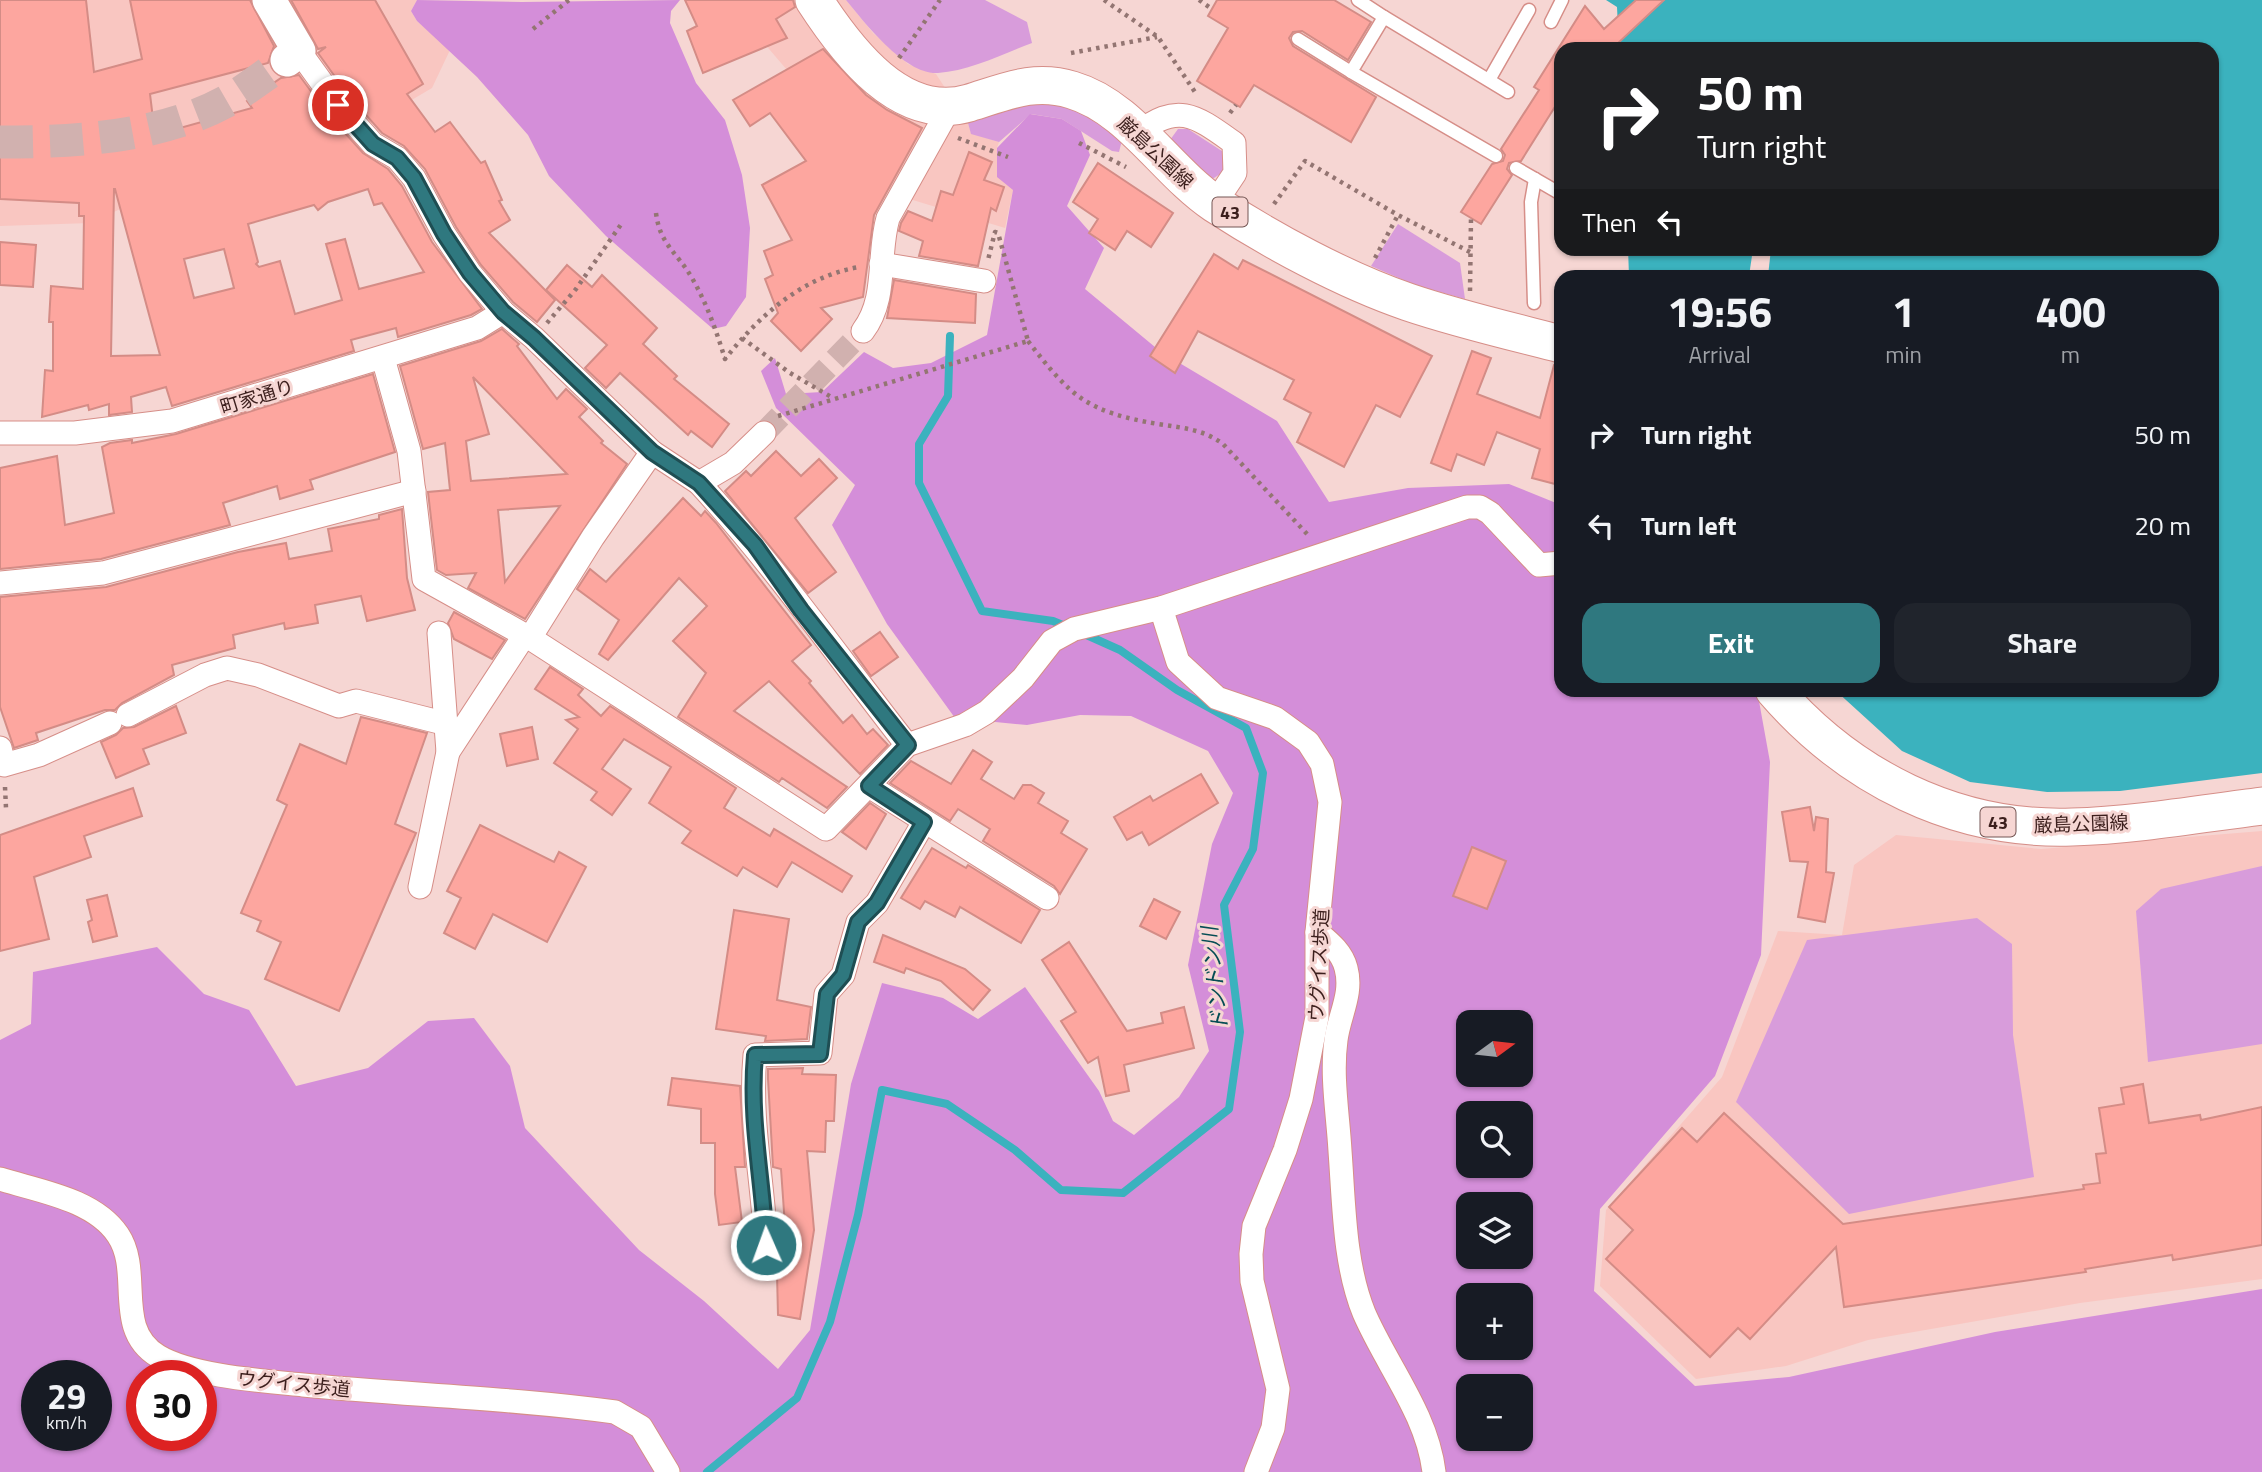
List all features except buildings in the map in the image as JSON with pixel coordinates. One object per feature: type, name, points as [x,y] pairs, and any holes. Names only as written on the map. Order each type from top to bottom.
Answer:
[{"type":"main road","points":[[269,0],[293,55]]},
{"type":"main road","name":"厳島公園線","points":[[814,0],[842,38],[888,86],[944,118],[1012,87],[1051,85],[1089,96],[1106,107],[1131,150],[1189,183],[1215,203],[1362,283],[1441,312],[1554,343]]},
{"type":"main road","name":"厳島公園線","points":[[1781,697],[1817,734],[1863,769],[1903,792],[1968,815],[2014,824],[2071,827],[2262,806]]},
{"type":"street","points":[[293,55],[373,144],[397,158],[414,178],[444,234],[470,273],[503,312],[534,338],[652,452],[699,483],[755,545],[801,610],[908,745]]},
{"type":"street","points":[[1131,150],[1154,120],[1178,114],[1199,118],[1234,143],[1235,173],[1215,203]]},
{"type":"street","points":[[863,331],[878,305],[888,218],[944,118]]},
{"type":"street","points":[[881,264],[984,281]]},
{"type":"street","name":"町家通り","points":[[0,433],[75,433],[173,421],[477,328],[503,312]]},
{"type":"street","points":[[383,358],[409,451],[424,579],[527,637],[826,829],[908,745],[965,725],[987,712],[1023,678],[1052,642],[1074,629],[1161,608],[1467,507],[1480,507],[1490,513],[1539,565],[1554,564]]},
{"type":"street","points":[[699,483],[733,463],[764,433]]},
{"type":"street","points":[[448,752],[652,452]]},
{"type":"street","points":[[0,583],[103,573],[414,491]]},
{"type":"street","name":"ウグイス歩道","points":[[1161,608],[1178,662],[1195,678],[1217,698],[1239,703],[1292,729],[1308,742],[1322,764],[1330,802],[1317,932],[1317,1017],[1301,1098],[1282,1161],[1254,1226],[1252,1281],[1278,1389],[1273,1428],[1256,1472]]},
{"type":"street","points":[[420,887],[448,752],[439,633]]},
{"type":"street","points":[[0,748],[4,765],[39,755],[119,719],[205,674],[227,668],[258,675],[339,706],[356,701],[447,724]]},
{"type":"street","points":[[869,786],[1047,898]]},
{"type":"street","points":[[766,1245],[764,1190],[752,1094],[755,1055],[820,1054],[827,994],[843,975],[858,922],[877,903],[924,822]]},
{"type":"street","points":[[1317,932],[1342,956],[1348,975],[1343,1015],[1336,1038],[1335,1063],[1344,1204],[1351,1262],[1363,1310],[1429,1440],[1434,1472]]},
{"type":"street","name":"ウグイス歩道","points":[[0,1179],[70,1201],[117,1233],[127,1259],[134,1326],[139,1337],[155,1355],[176,1365],[243,1379],[615,1412],[641,1427],[667,1472]]},
{"type":"lane","points":[[1357,0],[1508,92]]},
{"type":"lane","points":[[1550,22],[1562,0]]},
{"type":"lane","points":[[1489,80],[1530,10]]},
{"type":"lane","points":[[1351,72],[1384,17]]},
{"type":"lane","points":[[1298,39],[1496,156]]},
{"type":"lane","points":[[1516,168],[1554,190]]},
{"type":"lane","points":[[1534,303],[1531,202],[1535,178]]},
{"type":"path","points":[[533,29],[569,0]]},
{"type":"path","points":[[894,64],[940,0]]},
{"type":"path","points":[[1104,0],[1158,37],[1199,98]]},
{"type":"path","points":[[1199,0],[1212,9]]},
{"type":"path","points":[[1071,53],[1158,37]]},
{"type":"path","points":[[1229,114],[1236,105]]},
{"type":"path","points":[[944,118],[1008,157]]},
{"type":"path","points":[[1079,143],[1131,150]]},
{"type":"path","points":[[1272,208],[1305,161],[1398,215],[1470,252]]},
{"type":"path","points":[[656,213],[662,240],[688,271],[712,316],[725,359],[774,305],[839,271],[881,264]]},
{"type":"path","points":[[1371,265],[1398,215]]},
{"type":"path","points":[[1470,300],[1471,218]]},
{"type":"path","points":[[534,338],[576,289],[622,223]]},
{"type":"path","points":[[1024,326],[1028,341],[1076,397],[1102,412],[1208,432],[1223,444],[1328,555]]},
{"type":"path","points":[[742,338],[790,373],[834,398],[1028,341]]},
{"type":"shaded area","points":[[0,0],[417,0],[411,11],[417,21],[450,50],[432,88],[313,158],[141,199],[91,223],[0,226]]},
{"type":"shaded area","points":[[417,0],[680,0],[671,11],[670,23],[696,83],[725,120],[742,175],[750,228],[746,297],[726,326],[713,329],[606,236],[549,176],[528,135],[477,77],[417,21],[411,11]]},
{"type":"shaded area","points":[[734,0],[846,0],[873,33],[908,64],[936,74],[968,123],[971,133],[999,142],[997,148],[1013,190],[1005,228],[893,194],[740,15]]},
{"type":"shaded area","points":[[846,0],[985,0],[1027,22],[1032,43],[962,69],[938,73],[925,71],[899,57]]},
{"type":"shaded area","points":[[1012,101],[1060,104],[1083,112],[1122,140],[1119,152],[1112,151],[1062,119],[1031,114],[999,142],[971,134],[968,123],[987,109]]},
{"type":"shaded area","points":[[1030,114],[1062,119],[1081,131],[1090,155],[1067,206],[1104,248],[1085,289],[1161,352],[1277,421],[1329,502],[1408,488],[1509,484],[1554,502],[1554,697],[1758,697],[1770,762],[1761,955],[1715,1076],[1600,1209],[1594,1291],[1695,1386],[1789,1377],[1995,1332],[2262,1289],[2262,1472],[0,1472],[0,1040],[31,1024],[33,972],[157,947],[204,994],[249,1010],[296,1086],[368,1068],[428,1021],[474,1018],[510,1066],[525,1128],[639,1250],[704,1301],[778,1369],[810,1330],[851,1084],[882,983],[943,998],[978,1019],[1025,987],[1099,1091],[1113,1121],[1134,1135],[1179,1097],[1209,1051],[1188,965],[1212,844],[1233,793],[1208,751],[1131,716],[1080,715],[1027,725],[955,718],[887,624],[832,525],[855,485],[776,408],[761,371],[775,358],[786,394],[822,392],[864,352],[893,368],[931,363],[987,335],[1013,190],[997,177],[997,148]]},
{"type":"shaded area","points":[[1178,129],[1188,129],[1225,153],[1223,172],[1211,180],[1170,140]]},
{"type":"shaded area","points":[[1398,224],[1460,263],[1465,299],[1415,285],[1371,266]]},
{"type":"shaded area","points":[[2262,831],[2262,1279],[2080,1303],[1868,1340],[1786,1366],[1696,1379],[1600,1286],[1606,1210],[1722,1077],[1778,931],[1842,935],[1854,865],[1896,835],[2041,849]]},
{"type":"shaded area","points":[[2262,866],[2262,1044],[2148,1062],[2136,911],[2161,889]]},
{"type":"shaded area","points":[[1977,918],[2012,944],[2013,1035],[2034,1177],[1849,1214],[1736,1102],[1807,940]]},
{"type":"water","points":[[1606,0],[2262,0],[2262,773],[2120,791],[2047,792],[1970,782],[1902,751],[1843,697],[2219,697],[2219,270],[1629,270],[1628,256],[2219,256],[2219,42],[1619,42],[1617,7]]},
{"type":"pier","points":[[1752,256],[1770,256],[1769,270],[1750,270]]},
{"type":"waterway","name":"ドンドン川","points":[[950,336],[948,396],[919,444],[919,483],[982,611],[1053,621],[1070,628]]},
{"type":"waterway","name":"ドンドン川","points":[[707,1472],[797,1398],[830,1322],[858,1215],[882,1090],[947,1104],[1015,1150],[1061,1190],[1123,1193],[1229,1109],[1240,1032],[1224,905],[1253,849],[1263,773],[1246,728],[1177,690],[1120,650],[1082,633]]},
{"type":"tunnel","points":[[0,142],[115,136],[172,123],[225,102],[287,60]]},
{"type":"tunnel","points":[[764,433],[863,331]]},
{"type":"route","points":[[338,105],[373,144],[397,158],[414,178],[444,234],[470,273],[503,312],[534,338],[652,452],[699,483],[755,545],[801,610],[908,745],[869,786],[924,822],[877,903],[858,922],[843,975],[827,994],[820,1054],[755,1055],[752,1094],[755,1141],[764,1190],[766,1245]]}]
